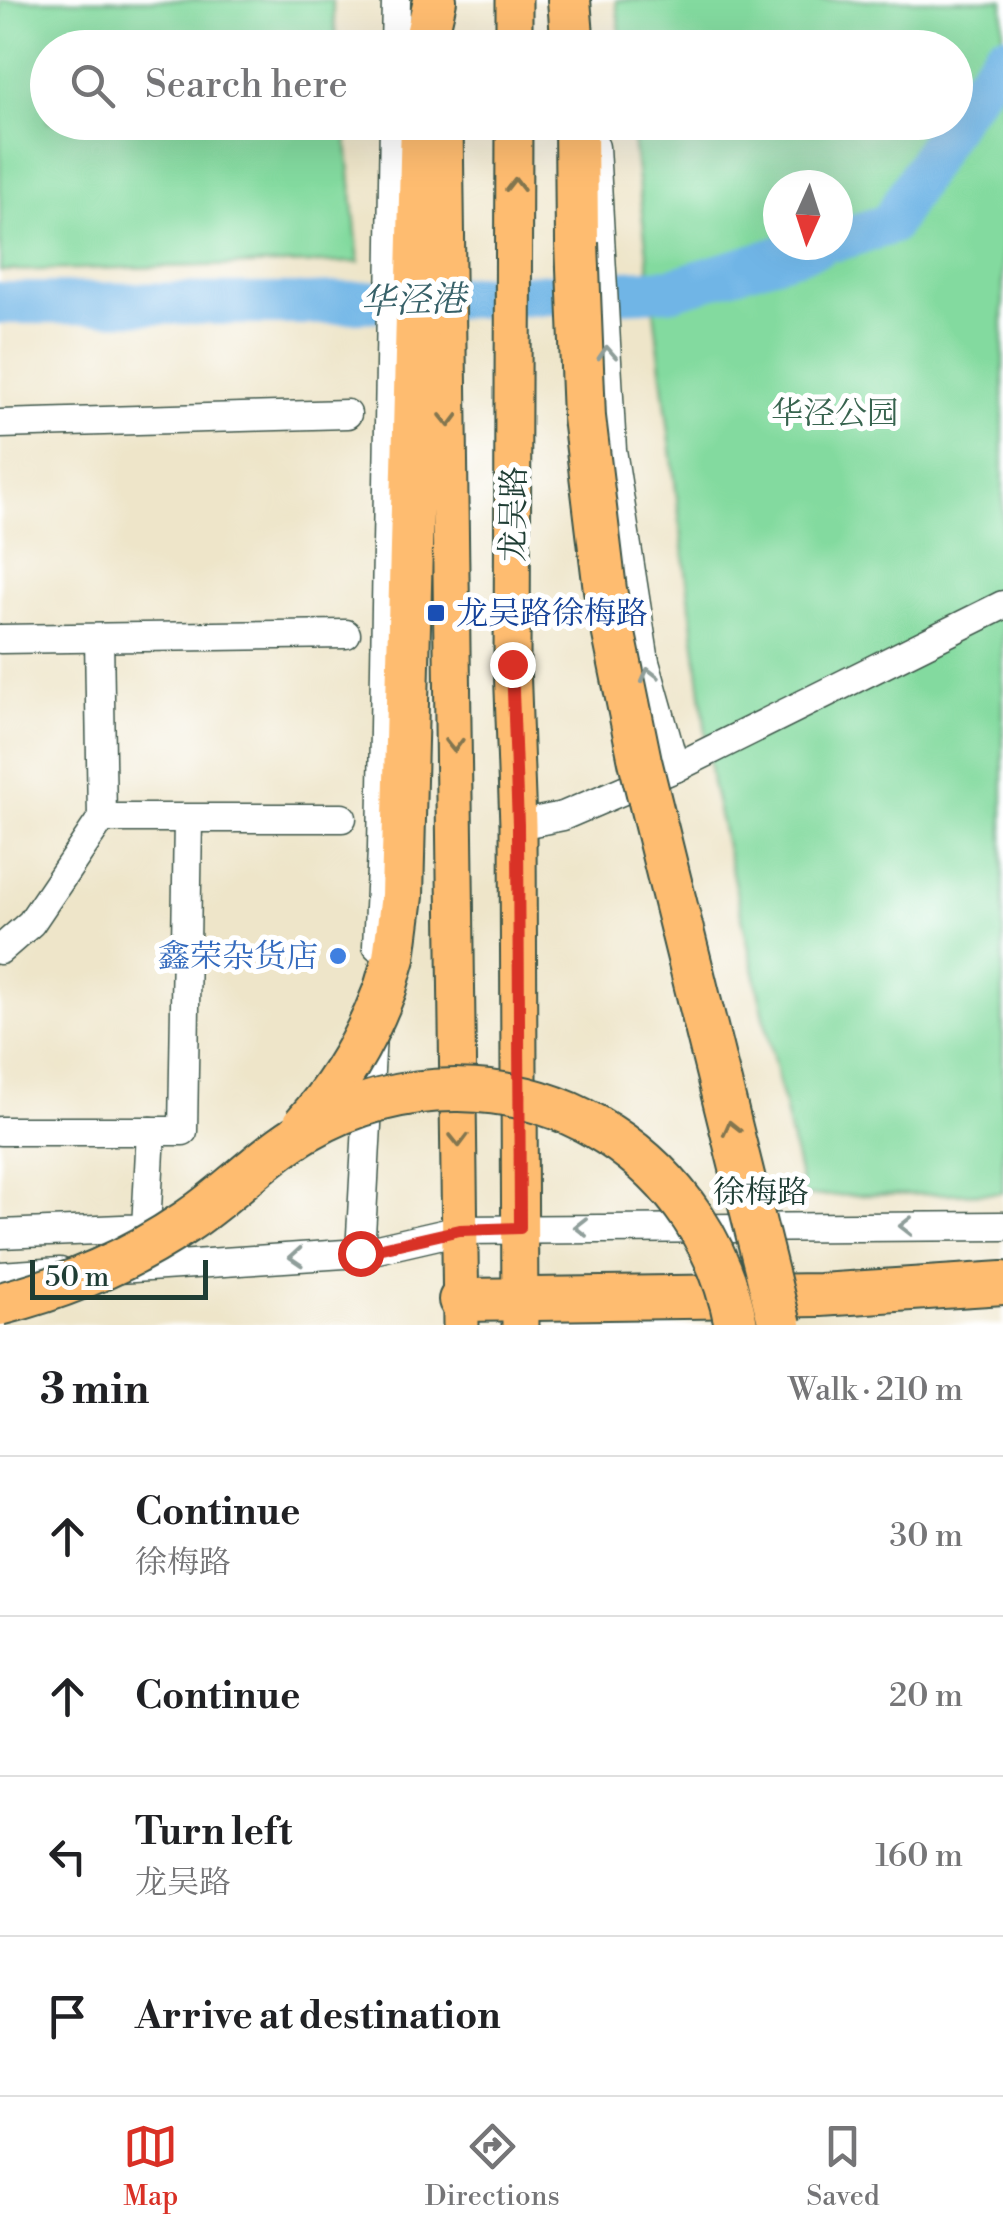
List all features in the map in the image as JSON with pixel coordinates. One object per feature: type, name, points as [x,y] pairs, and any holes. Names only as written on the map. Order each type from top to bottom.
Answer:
[{"type":"highway","points":[[428,30],[435,0]]},
{"type":"highway","points":[[569,0],[572,30]]},
{"type":"highway","points":[[279,1149],[324,1102],[361,1046],[385,989],[399,927],[422,140]]},
{"type":"highway","points":[[576,140],[584,417],[604,590],[640,761],[780,1325]]},
{"type":"highway","points":[[0,1304],[75,1281],[151,1244],[187,1222],[279,1149],[331,1117],[375,1101],[420,1091],[482,1090],[543,1103],[572,1114],[626,1146],[673,1190],[708,1243],[722,1272],[736,1325]]},
{"type":"highway","points":[[461,1312],[520,1312],[1003,1283]]},
{"type":"main road","points":[[443,0],[444,30]]},
{"type":"main road","points":[[514,0],[514,30]]},
{"type":"main road","name":"龙吴路","points":[[442,140],[419,256],[448,322],[461,1312]]},
{"type":"main road","name":"龙吴路","points":[[514,140],[512,664],[518,825],[520,1312]]},
{"type":"street","points":[[395,30],[396,0]]},
{"type":"street","points":[[584,0],[586,30]]},
{"type":"street","points":[[360,1253],[382,850],[391,322],[419,256],[397,140]]},
{"type":"street","points":[[594,140],[612,450],[644,662],[676,768]]},
{"type":"street","points":[[0,424],[347,414]]},
{"type":"street","points":[[518,825],[563,816],[676,768],[1003,605]]},
{"type":"street","points":[[0,640],[346,634]]},
{"type":"street","points":[[0,950],[30,923],[102,818],[100,638]]},
{"type":"street","points":[[102,818],[342,818]]},
{"type":"street","points":[[0,1131],[183,1130],[188,820]]},
{"type":"street","points":[[0,1234],[146,1228],[151,1131]]},
{"type":"street","name":"徐梅路","points":[[460,1230],[1003,1226]]},
{"type":"street","points":[[0,1276],[360,1253],[460,1230]]},
{"type":"green space","points":[[0,0],[332,0],[335,30],[30,30],[30,140],[347,140],[359,262],[0,271]]},
{"type":"green space","name":"华泾公园","points":[[616,0],[1003,0],[1003,1193],[804,1196],[712,783],[633,140],[973,140],[973,30],[620,30]]},
{"type":"waterway","name":"华泾港","points":[[973,94],[1003,56]]},
{"type":"waterway","name":"华泾港","points":[[853,235],[890,224],[941,140]]},
{"type":"waterway","name":"华泾港","points":[[0,303],[310,304],[672,289],[770,260]]},
{"type":"place","name":"龙吴路徐梅路","points":[[436,613]]},
{"type":"place","name":"鑫荣杂货店","points":[[338,956]]},
{"type":"route","points":[[360,1253],[460,1230],[520,1228],[518,825],[512,664]]}]
